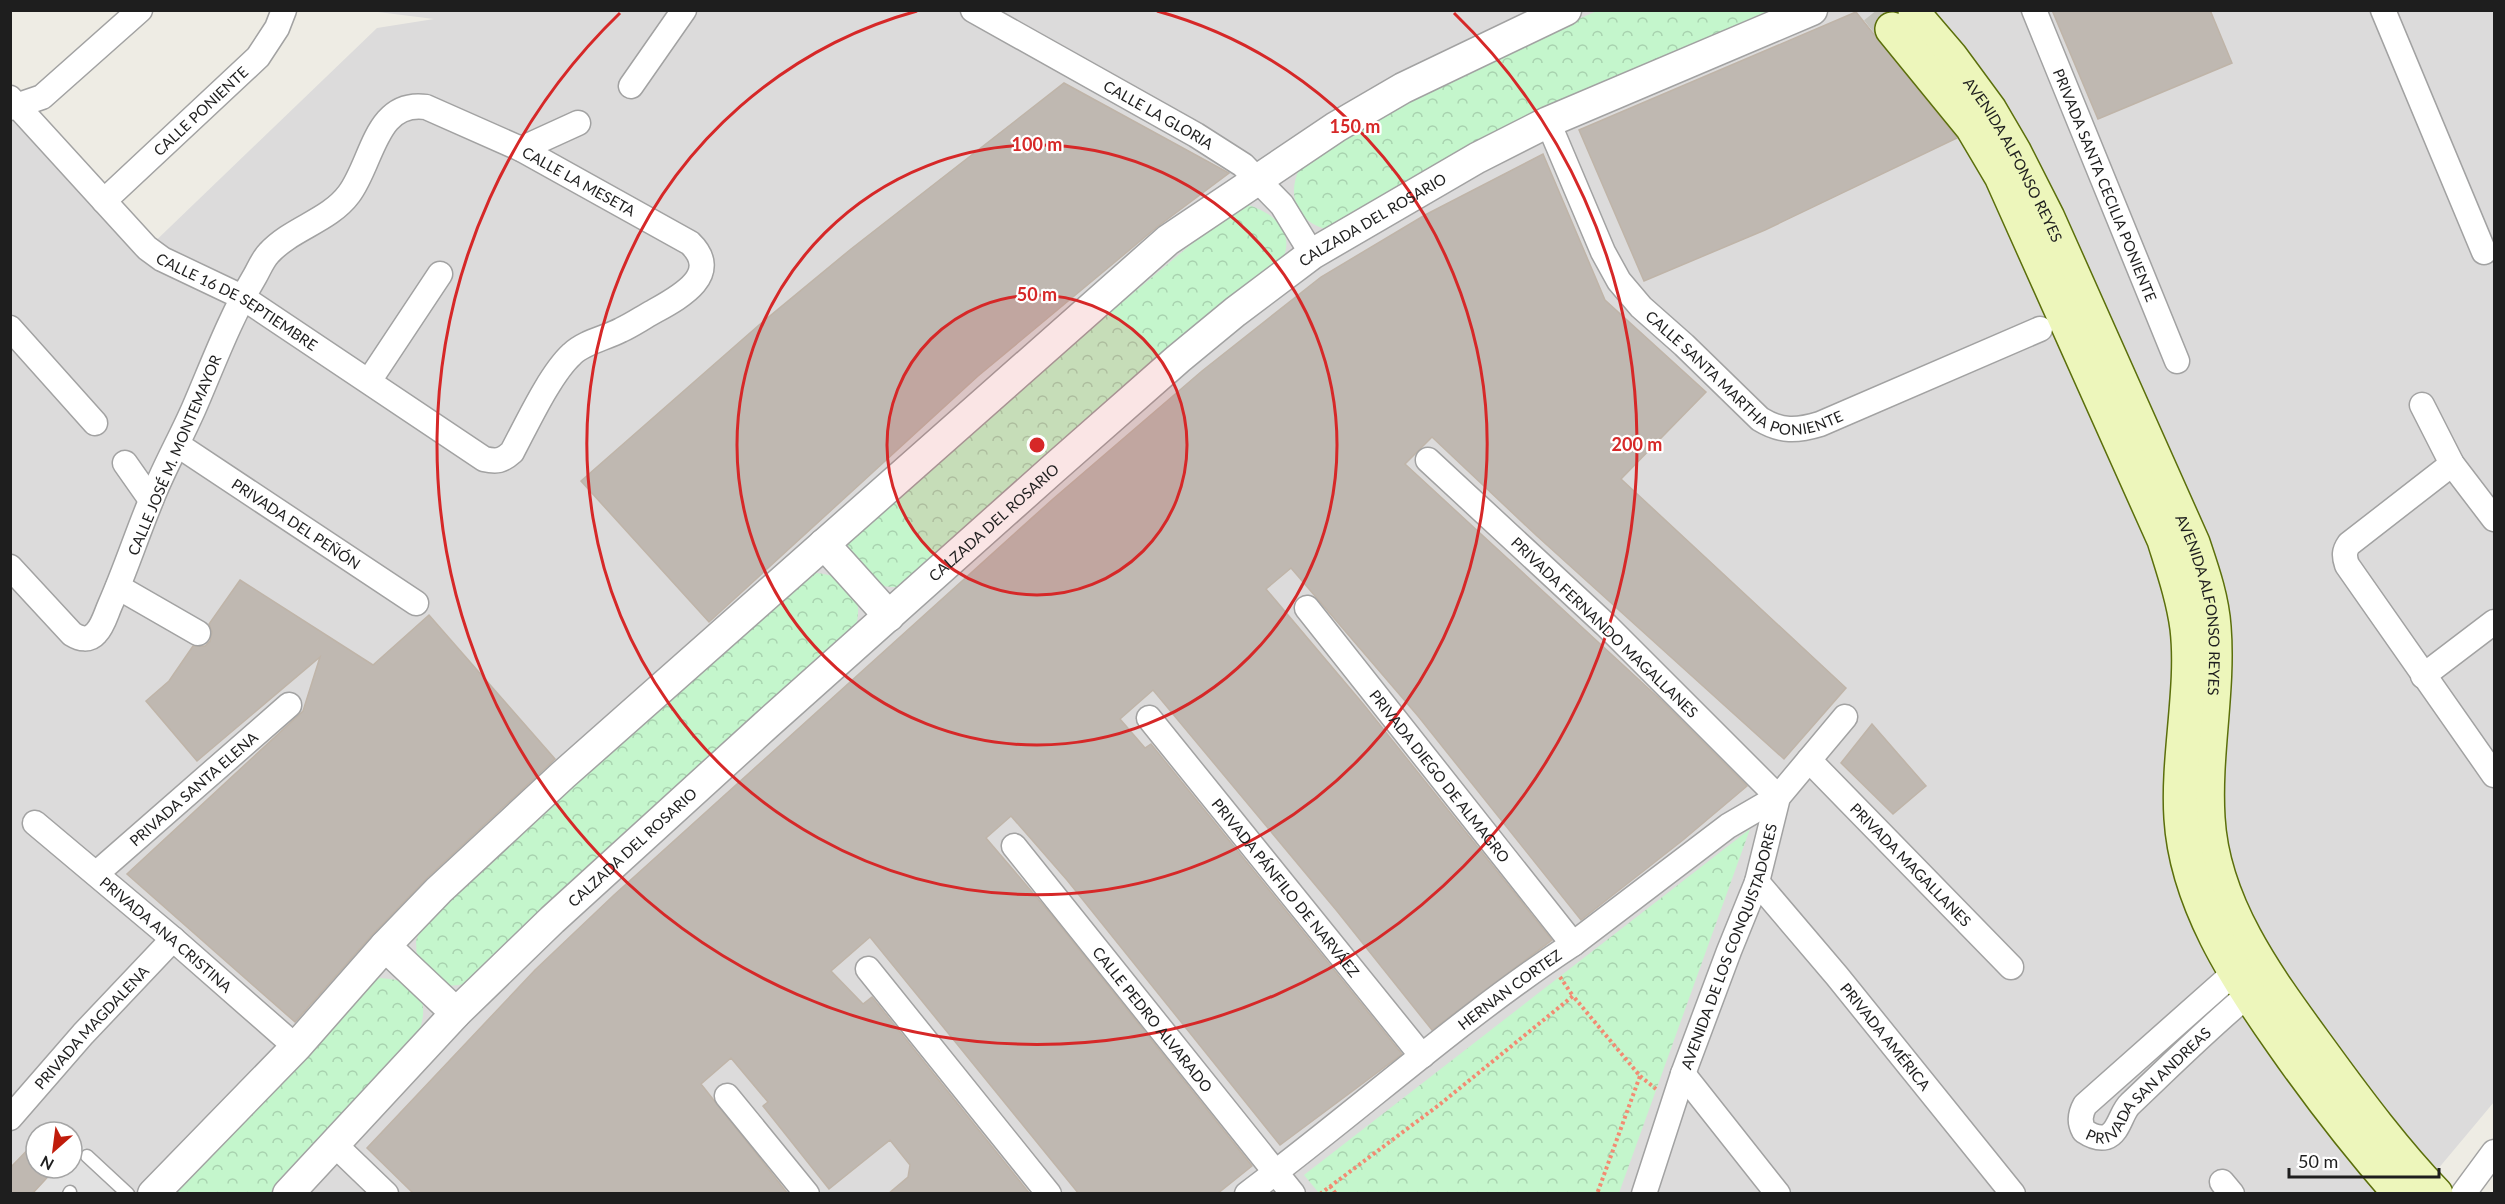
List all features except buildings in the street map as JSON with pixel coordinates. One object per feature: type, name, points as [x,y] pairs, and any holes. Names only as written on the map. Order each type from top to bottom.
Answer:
[{"type":"main road","name":"AVENIDA ALFONSO REYES","points":[[2400,1194],[2334,1114],[2242,984],[2219,946],[2190,870],[2181,820],[2180,772],[2187,671],[2187,629],[2180,591],[2164,540],[2001,176],[1904,22],[1951,57],[1990,110],[2014,151],[2048,218],[2193,543],[2207,584],[2214,626],[2215,670],[2207,772],[2208,820],[2226,898],[2241,931],[2305,1028],[2384,1134],[2436,1194]]},
{"type":"street","points":[[13,104],[42,97],[140,10]]},
{"type":"street","name":"CALLE PONIENTE","points":[[104,201],[258,57],[277,28],[284,10]]},
{"type":"street","points":[[632,86],[684,10]]},
{"type":"street","name":"CALLE LA GLORIA","points":[[973,10],[1196,135],[1243,165],[1260,180],[1285,210],[1312,254]]},
{"type":"street","points":[[153,1194],[296,1047],[385,946],[439,890],[563,775],[1168,240],[1336,127],[1403,88],[1536,17],[1566,10]]},
{"type":"street","name":"CALZADA DEL ROSARIO","points":[[288,1194],[456,1013],[552,920],[765,726],[1178,359],[1312,254],[1477,158],[1548,122],[1812,10]]},
{"type":"street","name":"PRIVADA SANTA CECILIA PONIENTE","points":[[2034,10],[2177,361]]},
{"type":"street","points":[[2383,10],[2484,252]]},
{"type":"street","name":"CALLE 16 DE SEPTIEMBRE","points":[[13,104],[147,248],[162,259],[242,297],[484,459],[496,462]]},
{"type":"street","name":"CALLE LA MESETA","points":[[242,297],[268,254],[282,242],[330,212],[350,193],[377,136],[388,120],[398,110],[412,105],[426,107],[520,149],[690,243],[698,251],[701,269],[687,292],[621,330],[574,352],[562,364],[512,452],[496,462]]},
{"type":"street","name":"CALLE SANTA MARTHA PONIENTE","points":[[1548,122],[1603,252],[1619,281],[1641,307],[1760,419],[1774,428],[1790,430],[1820,424],[2040,329]]},
{"type":"street","points":[[520,149],[578,123]]},
{"type":"street","points":[[369,381],[440,274]]},
{"type":"street","name":"CALLE JOSÉ M. MONTEMAYOR","points":[[12,571],[72,634],[83,639],[96,633],[118,587],[151,500],[178,445],[242,297]]},
{"type":"street","points":[[10,328],[95,423]]},
{"type":"street","points":[[2422,405],[2452,464],[2494,519]]},
{"type":"street","name":"PRIVADA DEL PEÑÓN","points":[[178,445],[416,603]]},
{"type":"street","name":"PRIVADA FERNANDO MAGALLANES","points":[[1428,459],[1606,625],[1778,797]]},
{"type":"street","points":[[125,463],[151,500]]},
{"type":"street","points":[[2452,464],[2349,544],[2345,550],[2347,565],[2494,775]]},
{"type":"street","points":[[824,544],[890,616]]},
{"type":"street","points":[[118,587],[198,633]]},
{"type":"street","name":"PRIVADA DIEGO DE ALMAGRO","points":[[1307,608],[1573,944]]},
{"type":"street","points":[[2423,676],[2494,622]]},
{"type":"street","name":"PRIVADA SANTA ELENA","points":[[97,873],[289,705]]},
{"type":"street","name":"AVENIDA DE LOS CONQUISTADORES","points":[[1644,1194],[1683,1074],[1757,882],[1778,797],[1845,717]]},
{"type":"street","name":"PRIVADA PÁNFILO DE NARVÁEZ","points":[[1149,718],[1422,1056]]},
{"type":"street","name":"PRIVADA MAGALLANES","points":[[1809,760],[2011,967]]},
{"type":"street","name":"HERNAN CORTEZ","points":[[1247,1194],[1422,1056],[1728,826],[1778,797]]},
{"type":"street","name":"PRIVADA ANA CRISTINA","points":[[35,823],[97,873],[296,1047]]},
{"type":"street","name":"CALLE PEDRO ALVARADO","points":[[1014,846],[1293,1194]]},
{"type":"street","name":"PRIVADA AMÉRICA","points":[[1757,882],[1837,976],[2013,1194]]},
{"type":"street","name":"PRIVADA MAGDALENA","points":[[10,1118],[83,1034],[173,939]]},
{"type":"street","points":[[385,946],[456,1013]]},
{"type":"street","points":[[868,969],[1049,1194]]},
{"type":"street","name":"PRIVADA SAN ANDREAS","points":[[2242,984],[2227,1012],[2125,1108],[2113,1132],[2107,1137],[2098,1137],[2084,1131],[2080,1119],[2085,1105],[2242,984]]},
{"type":"street","points":[[1683,1074],[1778,1194]]},
{"type":"street","points":[[728,1096],[807,1194]]},
{"type":"street","points":[[333,1143],[386,1194]]},
{"type":"street","points":[[2463,1194],[2494,1152]]},
{"type":"lane","points":[[87,1156],[128,1194]]},
{"type":"path","points":[[1320,1194],[1439,1105],[1573,996],[1640,1076],[1597,1194]]},
{"type":"path","points":[[1330,1186],[1336,1194]]},
{"type":"shaded area","points":[[370,11],[2494,11],[2494,1102],[2417,1194],[11,1193],[10,101],[143,253],[377,28],[434,19]]},
{"type":"shaded area","points":[[84,1147],[127,1189],[123,1194],[32,1194],[45,1180],[84,1180]]},
{"type":"green space","points":[[1597,11],[1782,11],[1337,231],[1324,229],[1314,224],[1299,210],[1294,190],[1300,167],[1460,70]]},
{"type":"green space","points":[[1243,204],[1268,214],[1281,227],[1285,235],[1285,253],[1271,273],[904,587],[882,585],[865,577],[854,562],[847,541],[1075,342],[1232,210]]},
{"type":"green space","points":[[816,573],[838,578],[852,590],[858,607],[855,630],[473,982],[455,986],[442,984],[417,963],[416,941],[423,922],[802,579]]},
{"type":"green space","points":[[1750,829],[1619,1193],[1319,1193],[1304,1175]]},
{"type":"green space","points":[[380,978],[405,983],[419,995],[423,1013],[417,1037],[276,1193],[170,1194],[364,984]]},
{"type":"tunnel","points":[[1877,10],[1892,29]]}]
